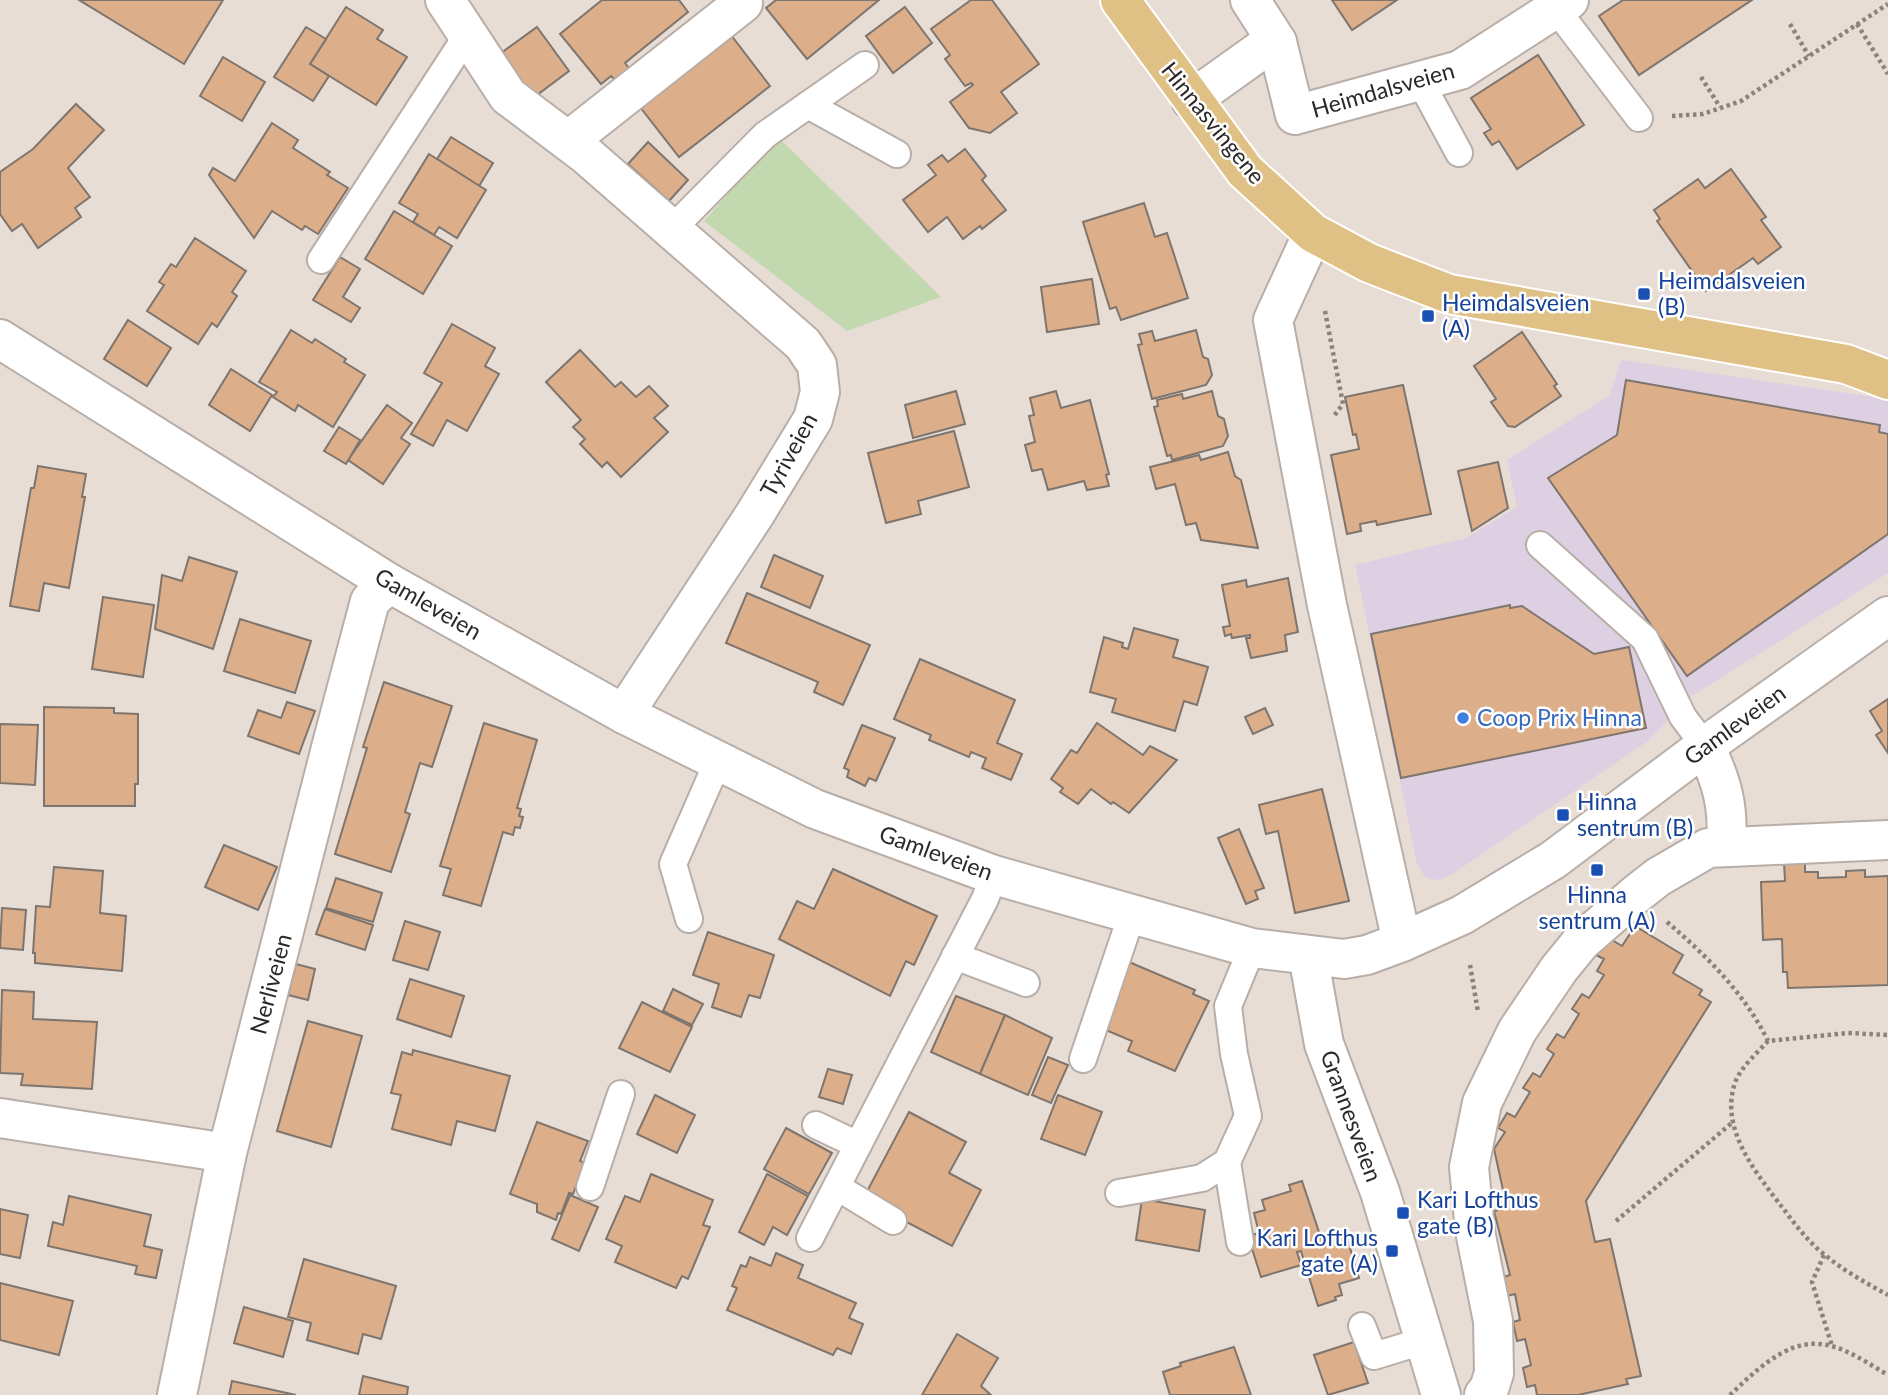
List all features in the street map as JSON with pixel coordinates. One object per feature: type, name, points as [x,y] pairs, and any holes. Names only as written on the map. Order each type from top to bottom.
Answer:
[{"type":"main road","name":"Hinnasvingene","points":[[1119,0],[1245,171],[1313,233],[1369,263],[1449,293],[1846,363],[1888,380]]},
{"type":"main road","name":"Hinnasvingene","points":[[1846,363],[1888,356]]},
{"type":"street","name":"Tyriveien","points":[[445,0],[508,96],[568,141],[826,363],[813,419],[755,514],[624,714]]},
{"type":"street","points":[[1191,100],[1261,50],[1277,43],[1250,0]]},
{"type":"street","points":[[568,141],[743,4]]},
{"type":"street","name":"Heimdalsveien","points":[[1277,43],[1295,115],[1460,70],[1562,4]]},
{"type":"street","points":[[1313,233],[1273,320],[1326,605],[1402,942]]},
{"type":"street","name":"Gamleveien","points":[[0,339],[389,583],[624,714],[815,809],[993,875],[1252,947],[1344,959],[1367,955],[1402,942],[1462,915],[1553,860],[1705,746],[1888,616]]},
{"type":"street","name":"Nerliveien","points":[[177,1395],[227,1153],[370,601],[389,583]]},
{"type":"street","points":[[1705,746],[1719,776],[1727,803],[1726,846]]},
{"type":"street","points":[[1483,1395],[1489,1389],[1494,1373],[1493,1321],[1475,1231],[1469,1167],[1482,1103],[1517,1031],[1559,969],[1581,942],[1635,895],[1658,877],[1708,848],[1888,840]]},
{"type":"street","name":"Grannesveien","points":[[1308,955],[1324,1044],[1380,1192],[1441,1395]]},
{"type":"street","points":[[0,1118],[227,1153]]},
{"type":"lane","points":[[1562,4],[1639,118]]},
{"type":"lane","points":[[321,260],[468,34]]},
{"type":"lane","points":[[671,230],[765,135],[865,65]]},
{"type":"lane","points":[[1420,81],[1459,153]]},
{"type":"lane","points":[[808,105],[897,154]]},
{"type":"lane","points":[[1540,545],[1645,639],[1683,717],[1705,746]]},
{"type":"lane","points":[[689,919],[673,864],[718,761]]},
{"type":"lane","points":[[810,1238],[985,899],[993,875]]},
{"type":"lane","points":[[1083,1059],[1132,914]]},
{"type":"lane","points":[[1119,1193],[1202,1178],[1227,1162],[1248,1116],[1234,1054],[1228,1006],[1252,947]]},
{"type":"lane","points":[[955,956],[1026,983]]},
{"type":"lane","points":[[590,1186],[621,1094]]},
{"type":"lane","points":[[816,1125],[858,1145]]},
{"type":"lane","points":[[1227,1162],[1240,1242]]},
{"type":"lane","points":[[836,1187],[893,1221]]},
{"type":"lane","points":[[1362,1326],[1374,1356],[1426,1340]]},
{"type":"path","points":[[1639,118],[1703,114],[1741,101],[1888,4]]},
{"type":"path","points":[[1790,24],[1809,56]]},
{"type":"path","points":[[1857,24],[1888,74]]},
{"type":"path","points":[[1701,77],[1720,107]]},
{"type":"path","points":[[1635,895],[1707,958],[1754,1014],[1768,1041]]},
{"type":"path","points":[[1888,1035],[1848,1033],[1768,1041],[1735,1081],[1732,1099],[1733,1122],[1751,1165],[1798,1227],[1824,1255],[1888,1295]]},
{"type":"path","points":[[1616,1221],[1733,1122]]},
{"type":"path","points":[[1824,1255],[1812,1282],[1832,1346]]},
{"type":"path","points":[[1730,1395],[1757,1371],[1788,1351],[1816,1343],[1832,1346],[1860,1358],[1888,1376]]},
{"type":"shaded area","points":[[1621,360],[1888,399],[1888,573],[1690,697],[1648,741],[1451,875],[1440,880],[1430,879],[1425,877],[1417,864],[1355,565],[1466,538],[1517,507],[1507,460],[1610,395]]},
{"type":"green space","points":[[778,137],[941,297],[847,331],[704,221]]},
{"type":"building","points":[[79,0],[223,0],[184,64]]},
{"type":"building","points":[[602,0],[679,0],[688,12],[625,63],[629,68],[615,80],[611,76],[601,84],[560,34]]},
{"type":"building","points":[[776,0],[879,0],[807,59],[766,8]]},
{"type":"building","points":[[971,0],[992,0],[1039,64],[1001,92],[1017,113],[990,133],[969,128],[950,102],[973,85],[971,83],[965,86],[945,59],[950,55],[931,29]]},
{"type":"building","points":[[1332,0],[1397,0],[1352,30]]},
{"type":"building","points":[[1623,0],[1752,0],[1639,75],[1599,16]]},
{"type":"building","points":[[346,7],[383,30],[377,39],[407,57],[376,105],[310,64]]},
{"type":"building","points":[[905,7],[932,43],[893,73],[866,36]]},
{"type":"building","points":[[306,27],[326,39],[310,64],[329,76],[313,101],[274,77]]},
{"type":"building","points":[[537,27],[569,71],[533,98],[501,53]]},
{"type":"building","points":[[731,35],[770,86],[679,157],[640,107]]},
{"type":"building","points":[[1538,55],[1584,125],[1517,169],[1499,141],[1492,145],[1484,133],[1491,129],[1471,98]]},
{"type":"building","points":[[223,57],[265,82],[242,121],[200,96]]},
{"type":"building","points":[[76,104],[104,130],[68,168],[90,197],[75,208],[81,217],[38,248],[22,224],[12,231],[0,214],[0,172],[33,149]]},
{"type":"building","points":[[272,123],[298,140],[293,148],[330,172],[327,175],[348,188],[318,234],[305,226],[302,230],[272,211],[254,238],[209,175],[213,168],[235,181]]},
{"type":"building","points":[[451,137],[493,163],[479,186],[437,159]]},
{"type":"building","points":[[648,142],[688,180],[669,201],[628,164]]},
{"type":"building","points":[[965,149],[986,176],[982,180],[1006,210],[982,229],[980,226],[963,239],[947,217],[928,232],[903,200],[936,175],[928,165],[942,155],[948,162]]},
{"type":"building","points":[[429,154],[486,190],[457,238],[439,227],[434,235],[413,222],[418,214],[399,203]]},
{"type":"building","points":[[1731,169],[1766,217],[1761,220],[1781,247],[1758,264],[1753,258],[1706,291],[1657,221],[1660,219],[1654,210],[1698,179],[1705,188]]},
{"type":"building","points":[[1144,203],[1155,237],[1167,233],[1188,298],[1121,320],[1116,307],[1110,309],[1083,222]]},
{"type":"building","points":[[394,211],[452,246],[423,294],[365,259]]},
{"type":"building","points":[[195,238],[246,271],[232,292],[237,296],[217,327],[212,323],[198,344],[147,311],[164,285],[159,282],[171,264],[176,267]]},
{"type":"building","points":[[340,257],[360,269],[343,297],[360,308],[351,322],[313,300]]},
{"type":"building","points":[[1092,279],[1099,324],[1047,332],[1041,287]]},
{"type":"building","points":[[128,320],[171,348],[147,386],[104,359]]},
{"type":"building","points":[[452,324],[495,348],[485,366],[499,374],[467,431],[447,420],[433,446],[411,434],[442,383],[424,373]]},
{"type":"building","points":[[291,330],[312,343],[315,339],[365,375],[333,427],[298,405],[295,411],[273,397],[277,392],[259,382]]},
{"type":"building","points":[[1196,330],[1203,357],[1208,359],[1212,375],[1206,385],[1152,399],[1138,345],[1142,344],[1139,334],[1152,331],[1155,341]]},
{"type":"building","points":[[1522,332],[1557,384],[1554,386],[1561,396],[1515,427],[1508,426],[1491,402],[1496,399],[1474,366]]},
{"type":"building","points":[[580,350],[615,387],[621,382],[636,397],[649,386],[668,406],[654,418],[668,432],[621,477],[607,462],[602,467],[580,444],[585,439],[573,427],[581,420],[546,382]]},
{"type":"building","points":[[231,369],[272,395],[250,431],[209,405]]},
{"type":"building","points":[[1626,380],[1880,425],[1879,432],[1888,434],[1888,534],[1687,676],[1548,478],[1617,435]]},
{"type":"building","points":[[1403,385],[1431,514],[1377,525],[1376,521],[1360,524],[1361,531],[1347,534],[1331,455],[1359,449],[1356,434],[1353,435],[1345,397]]},
{"type":"building","points":[[956,391],[965,424],[913,438],[905,405]]},
{"type":"building","points":[[1056,391],[1061,408],[1090,400],[1109,474],[1106,475],[1109,486],[1087,490],[1084,481],[1048,490],[1042,469],[1032,471],[1025,445],[1035,442],[1029,416],[1034,415],[1030,398]]},
{"type":"building","points":[[1212,391],[1218,416],[1224,419],[1228,436],[1223,446],[1172,460],[1171,455],[1167,456],[1154,407],[1158,406],[1157,400],[1182,394],[1183,399]]},
{"type":"building","points":[[387,405],[412,423],[401,438],[410,444],[383,484],[348,460]]},
{"type":"building","points":[[339,427],[360,440],[346,464],[324,451]]},
{"type":"building","points":[[954,431],[969,487],[918,501],[921,514],[886,523],[868,453]]},
{"type":"building","points":[[1228,452],[1235,476],[1241,480],[1258,548],[1201,540],[1196,523],[1186,525],[1175,484],[1156,489],[1150,467],[1199,455],[1201,460]]},
{"type":"building","points":[[1498,462],[1508,508],[1472,531],[1458,471]]},
{"type":"building","points":[[38,466],[86,474],[82,497],[85,497],[69,588],[44,583],[39,611],[10,606],[31,488],[34,488]]},
{"type":"building","points":[[774,555],[823,576],[810,608],[761,587]]},
{"type":"building","points":[[189,557],[237,572],[213,649],[155,629],[162,575],[182,581]]},
{"type":"building","points":[[1288,578],[1298,632],[1285,635],[1287,651],[1251,658],[1246,638],[1250,638],[1250,635],[1232,638],[1231,634],[1225,636],[1223,627],[1230,626],[1222,585],[1246,580],[1247,587]]},
{"type":"building","points":[[747,593],[870,645],[843,705],[814,692],[818,682],[726,643]]},
{"type":"building","points":[[103,597],[154,605],[143,677],[92,669]]},
{"type":"building","points":[[1510,605],[1510,608],[1522,606],[1594,654],[1629,647],[1646,728],[1401,778],[1371,634]]},
{"type":"building","points":[[240,619],[311,641],[295,693],[224,671]]},
{"type":"building","points":[[1134,628],[1178,640],[1173,657],[1208,667],[1197,705],[1184,701],[1175,731],[1112,712],[1116,699],[1090,692],[1104,637],[1123,643],[1122,647],[1128,649]]},
{"type":"building","points":[[920,659],[1015,700],[997,743],[1022,754],[1011,780],[982,768],[986,758],[971,752],[969,757],[929,740],[931,735],[894,719]]},
{"type":"building","points":[[384,682],[452,706],[432,767],[420,763],[405,812],[410,814],[391,872],[335,854],[367,748],[363,747]]},
{"type":"building","points":[[1888,699],[1888,753],[1876,735],[1882,731],[1870,711]]},
{"type":"building","points":[[287,702],[315,711],[299,754],[248,736],[258,710],[281,718]]},
{"type":"building","points":[[44,707],[114,708],[114,713],[138,714],[138,784],[135,784],[135,806],[44,806]]},
{"type":"building","points":[[1265,708],[1273,725],[1253,734],[1245,717]]},
{"type":"building","points":[[484,723],[537,740],[517,808],[521,809],[519,816],[523,817],[520,828],[515,827],[513,835],[503,832],[481,906],[443,895],[451,869],[440,866]]},
{"type":"building","points":[[1097,723],[1143,755],[1150,746],[1177,760],[1129,813],[1091,789],[1078,804],[1060,792],[1063,788],[1051,779],[1071,750],[1077,753]]},
{"type":"building","points":[[0,724],[38,725],[35,785],[0,783]]},
{"type":"building","points":[[862,725],[895,738],[876,781],[869,778],[865,786],[847,777],[849,770],[844,768]]},
{"type":"building","points":[[1322,789],[1349,901],[1295,913],[1278,831],[1266,834],[1259,805]]},
{"type":"building","points":[[1239,829],[1264,888],[1255,891],[1258,899],[1246,904],[1218,838]]},
{"type":"building","points":[[224,845],[277,867],[258,910],[205,887]]},
{"type":"building","points":[[1784,863],[1805,863],[1805,872],[1818,872],[1818,878],[1846,877],[1846,871],[1865,870],[1865,877],[1888,876],[1888,985],[1788,988],[1787,972],[1783,972],[1782,939],[1763,940],[1761,882],[1785,881]]},
{"type":"building","points":[[54,867],[103,871],[100,913],[126,916],[122,971],[35,963],[33,953],[36,906],[50,907]]},
{"type":"building","points":[[833,869],[937,916],[914,965],[906,961],[890,996],[779,939],[797,901],[814,909]]},
{"type":"building","points":[[336,878],[382,893],[373,922],[326,908]]},
{"type":"building","points":[[2,908],[26,910],[23,950],[0,948]]},
{"type":"building","points":[[325,909],[373,925],[365,950],[316,934]]},
{"type":"building","points":[[405,921],[440,932],[428,970],[393,960]]},
{"type":"building","points":[[1635,926],[1683,955],[1673,973],[1702,990],[1699,995],[1711,1002],[1586,1201],[1595,1242],[1610,1239],[1641,1376],[1626,1379],[1628,1384],[1578,1395],[1537,1395],[1535,1385],[1527,1387],[1523,1368],[1531,1365],[1525,1339],[1517,1341],[1513,1322],[1520,1320],[1515,1294],[1507,1296],[1503,1277],[1510,1275],[1494,1211],[1507,1208],[1494,1149],[1505,1132],[1498,1128],[1507,1113],[1515,1117],[1530,1092],[1523,1088],[1533,1073],[1540,1077],[1554,1054],[1547,1049],[1557,1034],[1564,1038],[1579,1014],[1572,1009],[1582,994],[1589,998],[1604,975],[1597,971],[1604,959],[1596,955],[1607,937],[1622,946]]},
{"type":"building","points":[[708,932],[774,955],[760,998],[749,995],[741,1017],[712,1007],[719,984],[693,975]]},
{"type":"building","points":[[1129,962],[1195,990],[1193,994],[1209,1001],[1175,1071],[1128,1051],[1132,1041],[1101,1028]]},
{"type":"building","points":[[296,964],[315,969],[308,1000],[288,995]]},
{"type":"building","points":[[410,979],[464,996],[451,1037],[397,1019]]},
{"type":"building","points":[[673,989],[703,1004],[692,1025],[663,1011]]},
{"type":"building","points":[[2,990],[34,992],[33,1019],[97,1022],[92,1089],[21,1085],[23,1074],[0,1073]]},
{"type":"building","points":[[956,996],[1005,1015],[980,1074],[931,1052]]},
{"type":"building","points":[[642,1002],[692,1027],[670,1072],[619,1048]]},
{"type":"building","points":[[1005,1015],[1052,1038],[1028,1095],[980,1074]]},
{"type":"building","points":[[308,1021],[362,1036],[331,1147],[277,1131]]},
{"type":"building","points":[[413,1050],[510,1076],[495,1131],[457,1121],[451,1145],[392,1129],[401,1095],[391,1093],[402,1052],[412,1055]]},
{"type":"building","points":[[1048,1057],[1068,1065],[1051,1103],[1032,1095]]},
{"type":"building","points":[[828,1069],[852,1075],[843,1104],[819,1097]]},
{"type":"building","points":[[655,1095],[695,1115],[677,1153],[637,1134]]},
{"type":"building","points":[[1058,1095],[1102,1112],[1085,1155],[1041,1139]]},
{"type":"building","points":[[909,1112],[966,1142],[949,1173],[981,1190],[952,1246],[863,1199]]},
{"type":"building","points":[[537,1122],[588,1141],[580,1161],[585,1163],[573,1194],[569,1193],[556,1220],[537,1212],[537,1204],[510,1194]]},
{"type":"building","points":[[786,1128],[832,1153],[809,1194],[764,1169]]},
{"type":"building","points":[[651,1174],[713,1200],[703,1225],[710,1227],[688,1279],[682,1276],[676,1288],[615,1262],[622,1246],[606,1239],[625,1196],[640,1202]]},
{"type":"building","points":[[767,1174],[808,1196],[787,1235],[773,1227],[764,1245],[739,1232]]},
{"type":"building","points":[[1302,1181],[1321,1238],[1345,1231],[1359,1278],[1339,1284],[1342,1295],[1318,1306],[1301,1251],[1297,1252],[1301,1265],[1261,1277],[1248,1236],[1259,1233],[1254,1213],[1265,1210],[1262,1200],[1291,1191],[1289,1185]]},
{"type":"building","points":[[570,1195],[598,1207],[579,1251],[552,1239]]},
{"type":"building","points":[[69,1196],[151,1215],[144,1246],[162,1250],[156,1278],[135,1274],[137,1266],[48,1246],[53,1222],[63,1225]]},
{"type":"building","points":[[1142,1199],[1205,1210],[1199,1251],[1136,1240]]},
{"type":"building","points":[[0,1209],[28,1215],[20,1258],[0,1254]]},
{"type":"building","points":[[776,1253],[803,1265],[798,1278],[856,1303],[849,1318],[863,1324],[851,1354],[837,1348],[833,1355],[727,1310],[737,1288],[732,1286],[741,1265],[746,1267],[750,1257],[771,1266]]},
{"type":"building","points":[[304,1259],[396,1286],[381,1339],[363,1334],[358,1354],[307,1340],[311,1323],[288,1317]]},
{"type":"building","points":[[0,1283],[73,1301],[59,1355],[0,1340]]},
{"type":"building","points":[[244,1307],[293,1321],[283,1357],[234,1343]]},
{"type":"building","points":[[957,1334],[998,1358],[981,1386],[991,1395],[922,1395]]},
{"type":"building","points":[[1354,1342],[1368,1383],[1328,1395],[1314,1355]]},
{"type":"building","points":[[1234,1347],[1251,1395],[1170,1395],[1163,1372],[1181,1366],[1180,1363]]},
{"type":"building","points":[[363,1376],[408,1387],[407,1395],[359,1395]]},
{"type":"building","points":[[232,1381],[296,1395],[229,1395]]},
{"type":"place","name":"Heimdalsveien (B)","points":[[1644,294]]},
{"type":"place","name":"Heimdalsveien (A)","points":[[1428,316]]},
{"type":"place","name":"Coop Prix Hinna","points":[[1463,718]]},
{"type":"place","name":"Hinna sentrum (B)","points":[[1563,815]]},
{"type":"place","name":"Hinna sentrum (A)","points":[[1597,870]]},
{"type":"place","name":"Kari Lofthus gate (B)","points":[[1403,1213]]},
{"type":"place","name":"Kari Lofthus gate (A)","points":[[1392,1251]]}]
